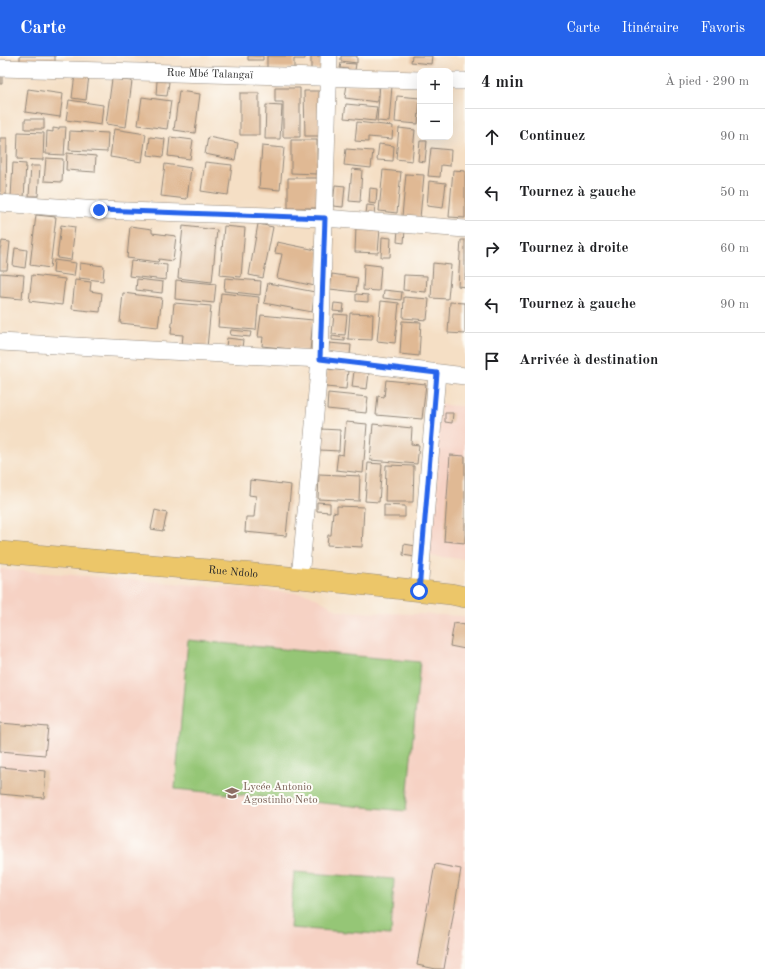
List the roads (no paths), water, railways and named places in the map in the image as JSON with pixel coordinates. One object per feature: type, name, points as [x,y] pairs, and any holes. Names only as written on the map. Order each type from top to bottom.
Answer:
[{"type":"main road","name":"Rue Ndolo","points":[[0,552],[300,578],[465,597]]},
{"type":"street","points":[[300,578],[320,359],[329,56]]},
{"type":"street","name":"Rue Mbé Talangaï","points":[[0,68],[417,80]]},
{"type":"street","points":[[453,81],[465,81]]},
{"type":"street","points":[[0,203],[99,210],[325,218],[465,229]]},
{"type":"street","points":[[0,342],[320,359],[465,376]]},
{"type":"street","points":[[419,591],[437,373]]},
{"type":"place","name":"Lycée Antonio Agostinho Neto","points":[[232,793]]}]
